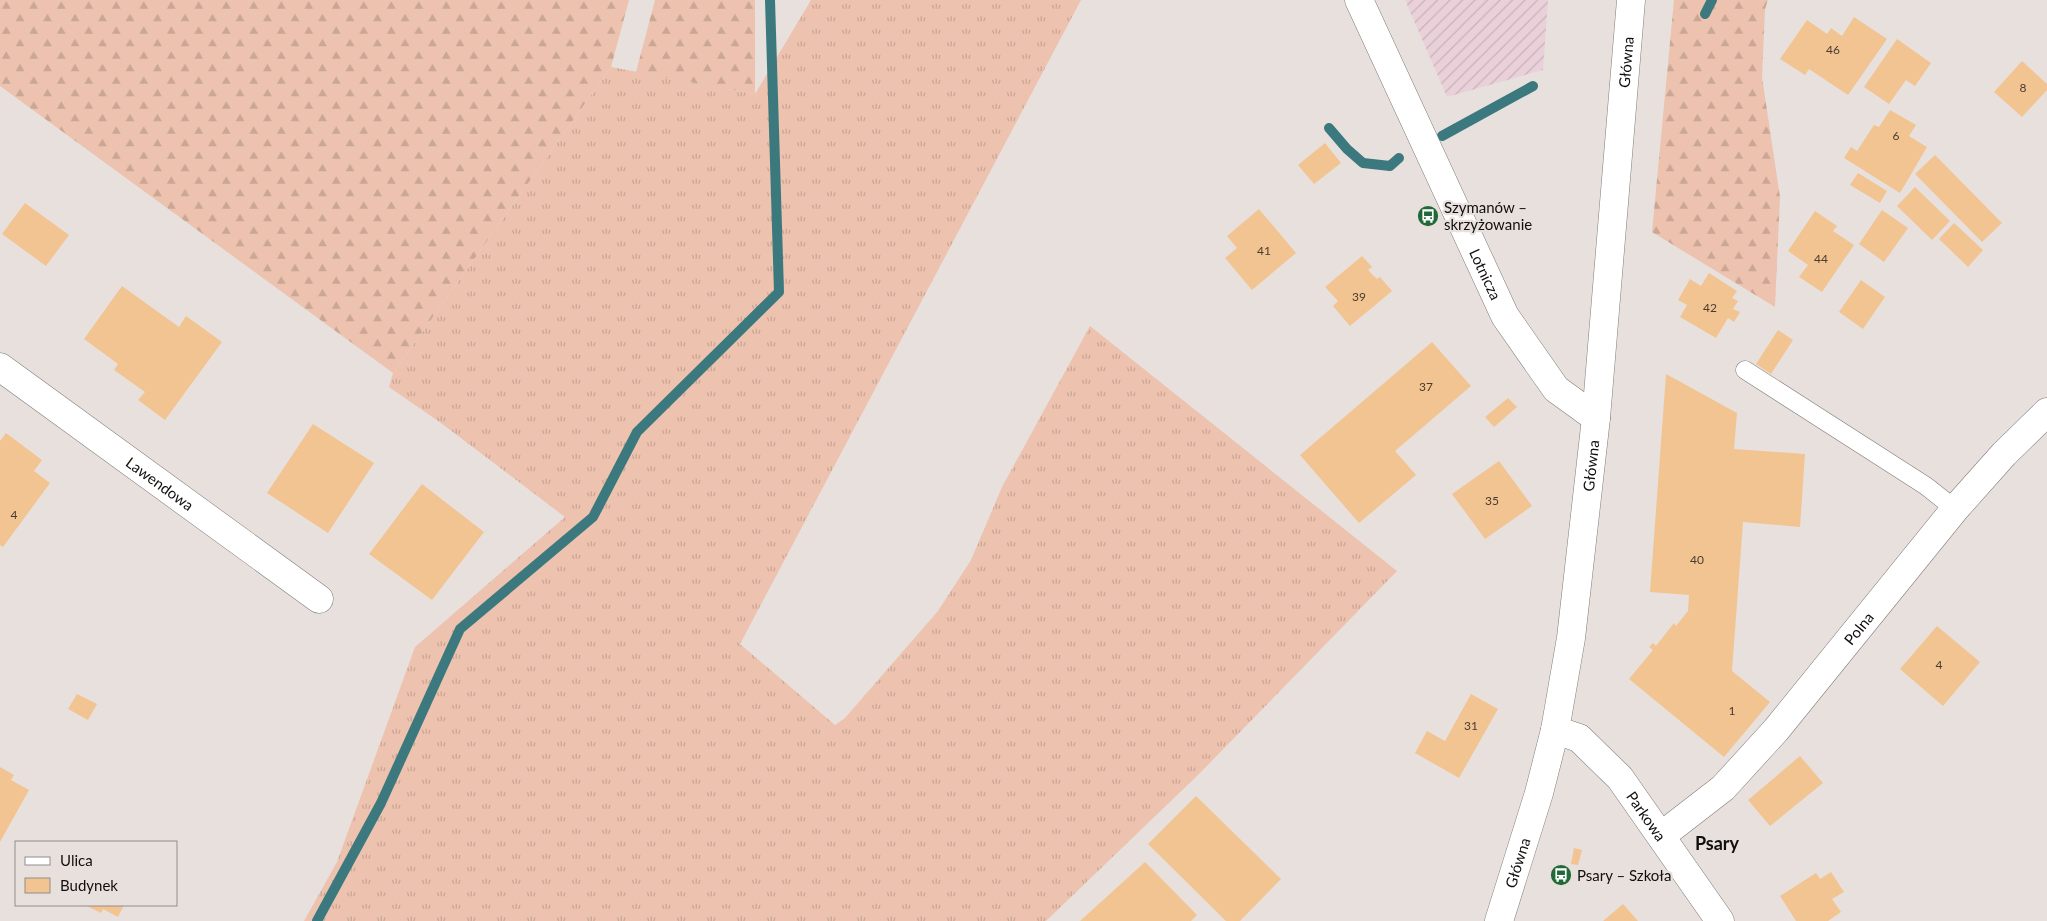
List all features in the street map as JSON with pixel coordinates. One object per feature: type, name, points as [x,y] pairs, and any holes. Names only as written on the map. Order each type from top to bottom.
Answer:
[{"type":"street","name":"Lotnicza","points":[[1358,0],[1505,316],[1556,389],[1596,418]]},
{"type":"street","name":"Główna","points":[[1499,921],[1537,800],[1555,730],[1571,638],[1596,418],[1631,0]]},
{"type":"street","name":"Lawendowa","points":[[0,367],[318,599]]},
{"type":"street","name":"Polna","points":[[1661,836],[1723,788],[1776,730],[1955,509],[2004,454],[2047,412]]},
{"type":"street","name":"Parkowa","points":[[1555,730],[1579,738],[1620,778],[1720,921]]},
{"type":"lane","points":[[1745,370],[1926,486],[1955,509]]},
{"type":"shaded area","points":[[1405,0],[1548,0],[1543,70],[1447,97]]},
{"type":"green space","points":[[0,0],[629,0],[611,67],[393,373],[0,86]]},
{"type":"green space","points":[[655,0],[755,0],[755,94],[636,72]]},
{"type":"green space","points":[[811,0],[1081,0],[740,644],[835,725],[845,718],[938,611],[971,560],[1002,487],[1090,326],[1397,571],[1198,775],[1046,921],[304,921],[337,862],[415,647],[565,517],[441,423],[389,387],[393,373],[611,67],[755,94]]},
{"type":"green space","points":[[1674,0],[1768,0],[1765,9],[1762,77],[1780,197],[1775,307],[1652,232]]},
{"type":"building","points":[[1854,17],[1887,39],[1848,95],[1809,69],[1805,75],[1780,59],[1807,20],[1827,34],[1831,28],[1842,36]]},
{"type":"building","points":[[1897,39],[1931,63],[1915,86],[1906,80],[1889,104],[1864,87]]},
{"type":"building","points":[[2022,61],[2047,84],[2047,90],[2022,117],[1994,92]]},
{"type":"building","points":[[1890,110],[1916,125],[1909,136],[1927,147],[1900,193],[1844,158],[1851,147],[1857,151],[1874,125],[1879,127]]},
{"type":"building","points":[[1325,143],[1341,163],[1314,184],[1298,165]]},
{"type":"building","points":[[1935,155],[2002,223],[1982,242],[1915,174]]},
{"type":"building","points":[[1858,173],[1887,191],[1880,203],[1850,185]]},
{"type":"building","points":[[1915,187],[1950,221],[1932,240],[1897,206]]},
{"type":"building","points":[[25,203],[69,235],[46,266],[2,234]]},
{"type":"building","points":[[1259,209],[1296,253],[1252,290],[1225,258],[1237,248],[1227,236]]},
{"type":"building","points":[[1882,210],[1908,228],[1884,262],[1859,244]]},
{"type":"building","points":[[1815,211],[1837,226],[1833,231],[1854,245],[1822,292],[1799,277],[1808,265],[1788,251]]},
{"type":"building","points":[[1954,223],[1983,250],[1968,267],[1939,239]]},
{"type":"building","points":[[1362,256],[1372,267],[1368,270],[1377,279],[1380,277],[1392,291],[1350,326],[1333,306],[1338,301],[1325,287]]},
{"type":"building","points":[[1709,273],[1737,291],[1732,298],[1738,301],[1733,309],[1740,312],[1734,322],[1728,318],[1716,338],[1680,317],[1687,305],[1678,300],[1690,279],[1701,286]]},
{"type":"building","points":[[1861,280],[1885,297],[1863,329],[1839,312]]},
{"type":"building","points":[[122,286],[179,327],[186,316],[222,342],[165,420],[138,400],[145,392],[114,370],[118,364],[84,339]]},
{"type":"building","points":[[1778,330],[1793,340],[1771,374],[1756,364]]},
{"type":"building","points":[[1432,342],[1471,386],[1395,451],[1416,475],[1359,523],[1300,455]]},
{"type":"building","points":[[1666,374],[1737,413],[1734,449],[1805,454],[1800,527],[1743,522],[1732,671],[1770,702],[1724,757],[1629,679],[1653,650],[1649,647],[1653,643],[1656,646],[1674,623],[1676,626],[1688,611],[1689,595],[1650,592]]},
{"type":"building","points":[[1508,398],[1517,407],[1494,427],[1485,417]]},
{"type":"building","points":[[313,424],[374,463],[328,533],[267,493]]},
{"type":"building","points":[[6,433],[42,460],[34,471],[50,483],[3,547],[0,545],[0,441]]},
{"type":"building","points":[[1499,461],[1532,506],[1485,539],[1452,494]]},
{"type":"building","points":[[422,484],[484,532],[432,600],[369,554]]},
{"type":"building","points":[[1937,626],[1980,662],[1943,706],[1900,669]]},
{"type":"building","points":[[77,694],[97,704],[88,720],[68,709]]},
{"type":"building","points":[[1471,694],[1498,709],[1459,778],[1415,753],[1427,731],[1445,741]]},
{"type":"building","points":[[1800,756],[1823,783],[1770,826],[1748,800]]},
{"type":"building","points":[[0,767],[14,775],[11,780],[29,790],[0,842]]},
{"type":"building","points":[[1196,796],[1281,879],[1240,921],[1226,921],[1148,844]]},
{"type":"building","points":[[1574,848],[1582,850],[1578,865],[1571,864]]},
{"type":"building","points":[[1145,862],[1197,915],[1191,921],[1080,921]]},
{"type":"building","points":[[1831,872],[1844,892],[1832,899],[1841,912],[1828,921],[1796,921],[1780,896],[1816,873],[1820,879]]},
{"type":"building","points":[[1623,904],[1638,921],[1603,921]]},
{"type":"building","points":[[87,906],[124,906],[118,917],[103,909],[101,913]]},
{"type":"waterway","points":[[317,921],[381,803],[460,629],[593,517],[637,432],[779,292],[770,0]]},
{"type":"waterway","points":[[1705,14],[1712,0]]},
{"type":"waterway","points":[[1442,136],[1533,86]]},
{"type":"waterway","points":[[1329,128],[1347,149],[1363,163],[1390,166],[1399,158]]},
{"type":"place","name":"Szymanów – skrzyżowanie","points":[[1428,216]]},
{"type":"place","name":"Psary – Szkoła","points":[[1561,875]]},
{"type":"district","name":"Psary","points":[[1717,843]]}]
